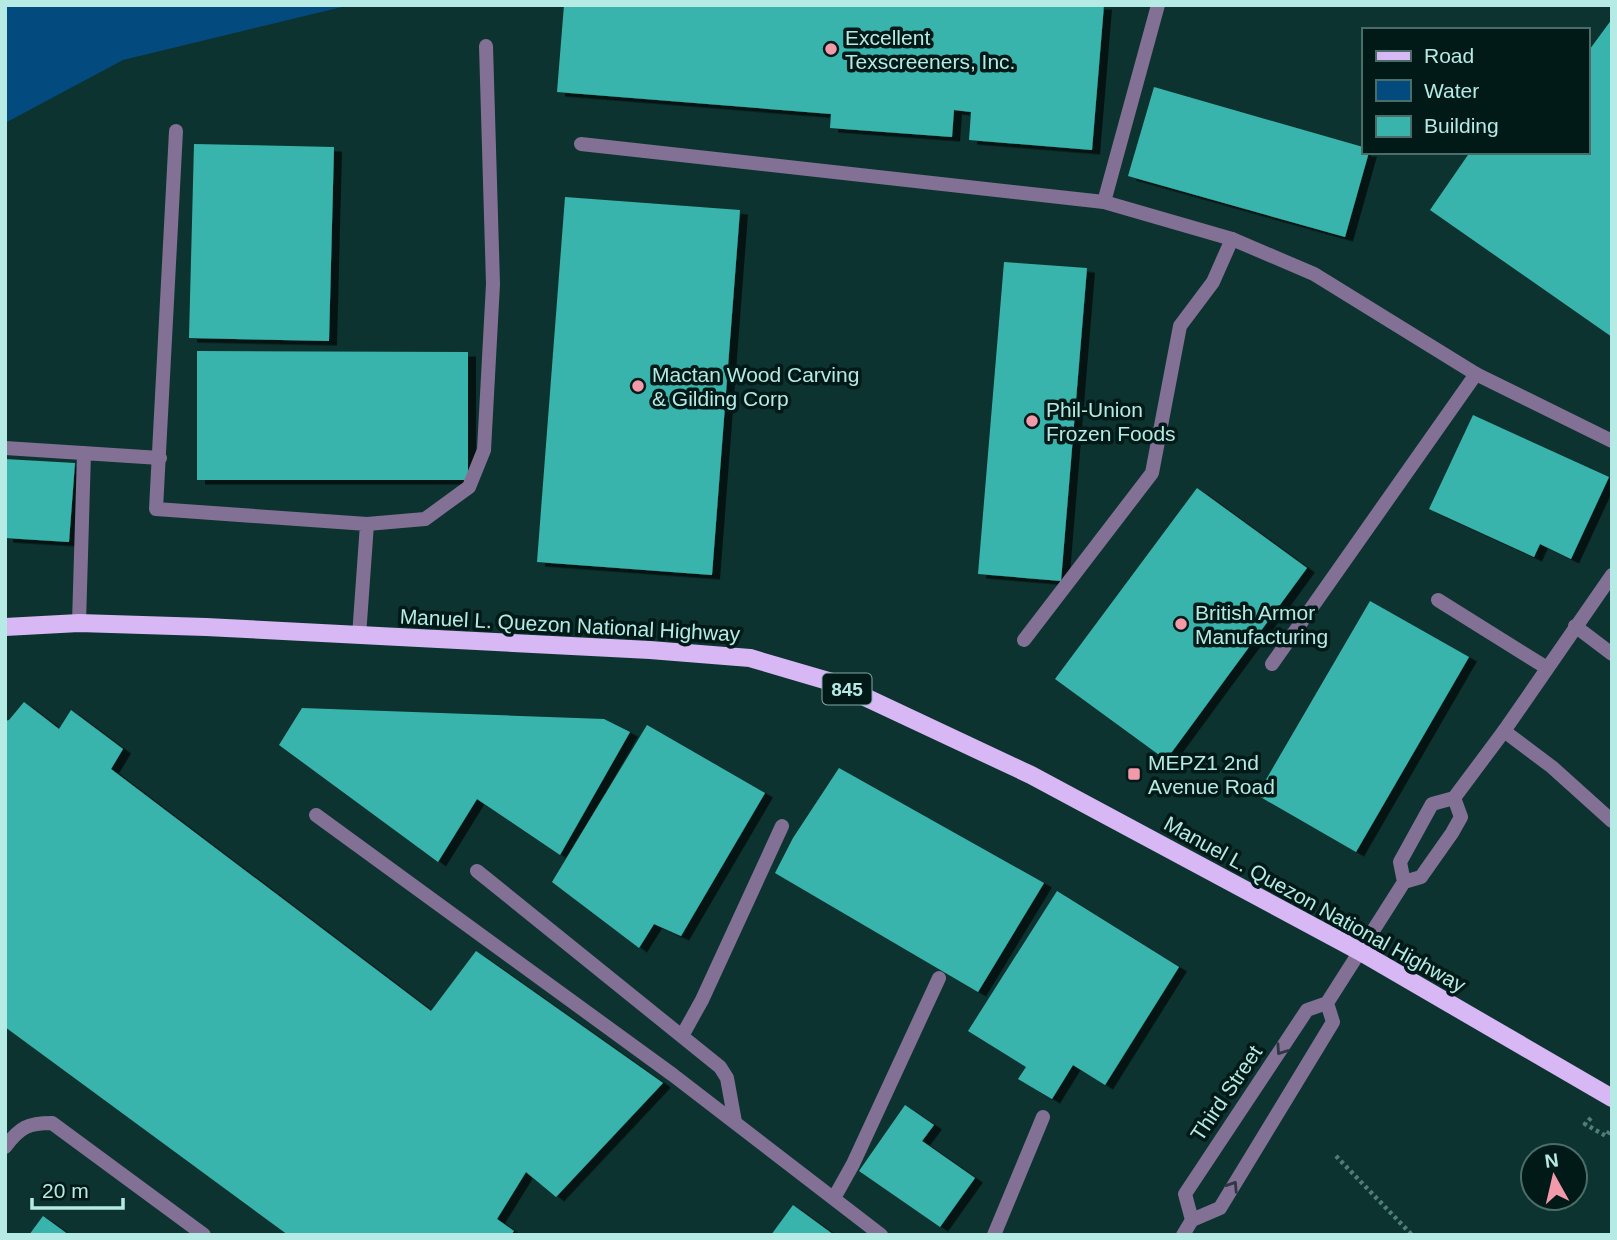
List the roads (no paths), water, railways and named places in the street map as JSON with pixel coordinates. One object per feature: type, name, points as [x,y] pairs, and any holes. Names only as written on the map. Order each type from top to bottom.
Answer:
[{"type":"main road","name":"Manuel L. Quezon National Highway","points":[[5,627],[79,623],[206,627],[650,650],[750,658],[835,683],[1031,775],[1359,951],[1612,1098]]},
{"type":"street","points":[[1104,202],[1158,5]]},
{"type":"street","points":[[176,131],[156,509],[367,524],[425,519],[469,487],[484,450],[493,284],[486,46]]},
{"type":"street","points":[[581,144],[1104,202],[1232,239],[1314,274],[1476,374],[1612,441]]},
{"type":"street","points":[[1024,640],[1152,473],[1180,326],[1213,282],[1232,239]]},
{"type":"street","points":[[1272,664],[1476,374]]},
{"type":"street","points":[[5,448],[160,458]]},
{"type":"street","points":[[79,623],[84,453]]},
{"type":"street","points":[[359,636],[367,524]]},
{"type":"street","points":[[1404,882],[1400,862],[1432,804],[1454,797],[1504,731],[1612,575]]},
{"type":"street","points":[[1438,600],[1547,668]]},
{"type":"street","points":[[1575,626],[1612,654]]},
{"type":"street","points":[[1504,731],[1552,766],[1612,821]]},
{"type":"street","points":[[1359,951],[1404,882],[1421,877],[1452,833],[1461,817],[1454,797]]},
{"type":"street","points":[[316,815],[735,1122],[881,1235]]},
{"type":"street","points":[[682,1036],[702,1000],[782,826]]},
{"type":"street","points":[[477,871],[720,1067],[727,1078],[735,1122]]},
{"type":"street","name":"Third Street","points":[[1327,1003],[1333,1022],[1220,1208],[1192,1220],[1185,1194],[1307,1010],[1327,1003],[1359,951]]},
{"type":"street","points":[[834,1198],[853,1164],[939,978]]},
{"type":"street","points":[[994,1235],[1043,1117]]},
{"type":"street","points":[[5,1147],[13,1136],[32,1123],[51,1123],[204,1235]]},
{"type":"street","points":[[1183,1235],[1192,1220]]},
{"type":"water","points":[[5,5],[350,5],[123,60],[5,123]]},
{"type":"place","name":"Excellent Texscreeners, Inc.","points":[[831,49]]},
{"type":"place","name":"Mactan Wood Carving & Gilding Corp","points":[[638,386]]},
{"type":"place","name":"Phil-Union Frozen Foods","points":[[1032,421]]},
{"type":"place","name":"British Armor Manufacturing","points":[[1181,624]]},
{"type":"place","name":"MEPZ1 2nd Avenue Road","points":[[1134,774]]}]
